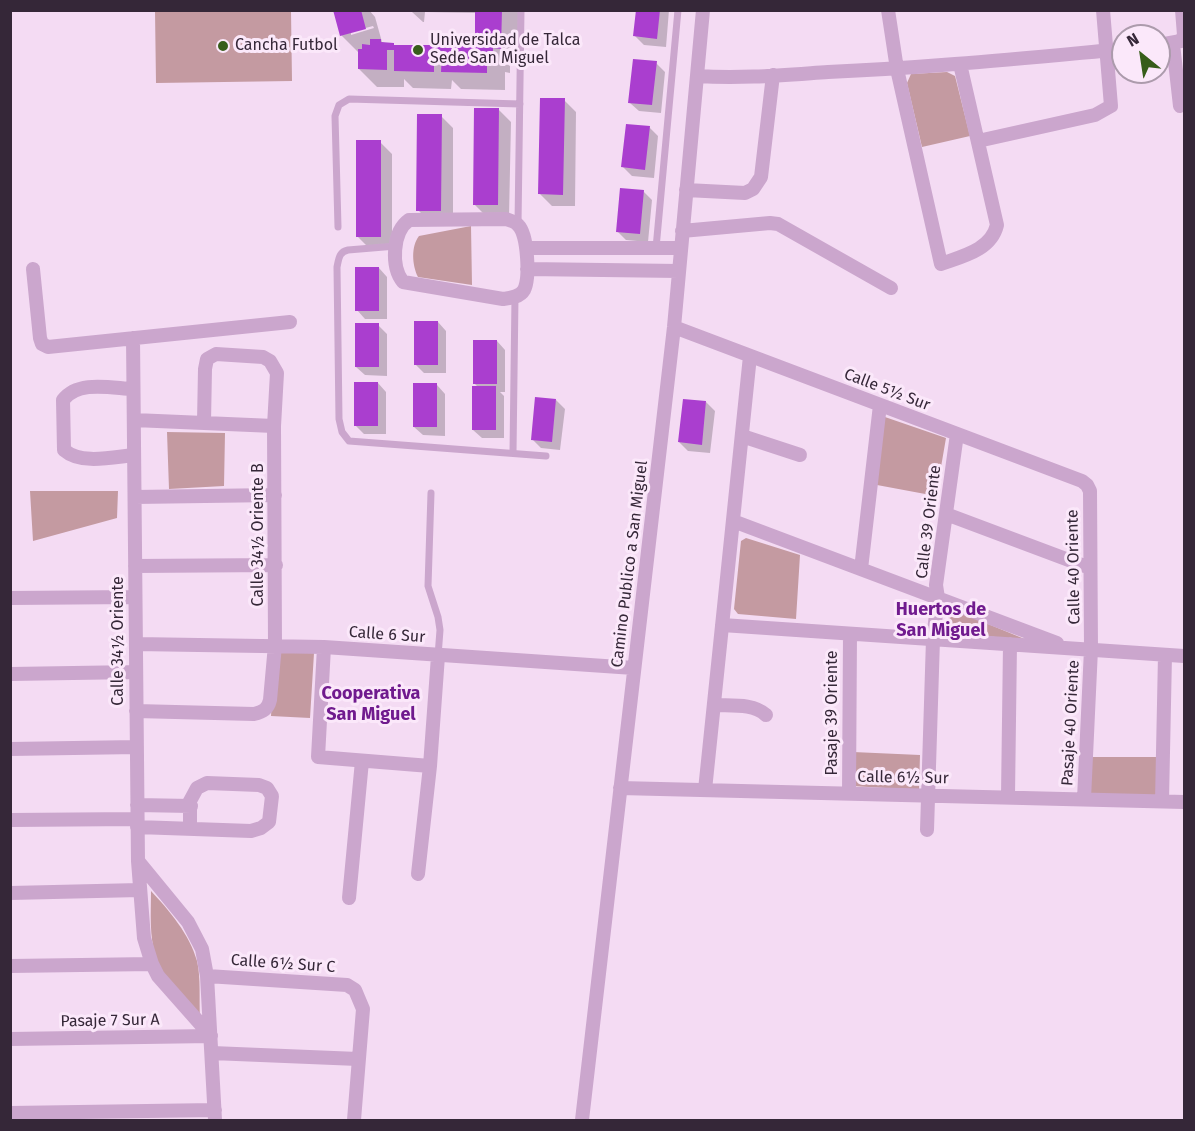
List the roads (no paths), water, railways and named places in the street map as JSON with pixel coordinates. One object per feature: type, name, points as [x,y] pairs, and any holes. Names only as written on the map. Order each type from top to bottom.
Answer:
[{"type":"street","name":"Camino Publico a San Miguel","points":[[582,1120],[674,327],[703,10]]},
{"type":"street","points":[[888,10],[897,69],[941,264],[981,248],[995,236],[997,225],[960,64]]},
{"type":"street","points":[[978,141],[1095,115],[1111,106],[1103,10]]},
{"type":"street","points":[[1171,44],[1181,41],[1184,35],[1182,10]]},
{"type":"street","points":[[697,76],[735,78],[897,69],[1111,50]]},
{"type":"street","points":[[1171,67],[1180,106]]},
{"type":"street","points":[[686,190],[745,193],[753,189],[761,177],[773,75]]},
{"type":"street","points":[[506,219],[518,224],[523,232],[527,248],[527,269],[524,292],[515,297],[503,299],[403,282],[397,274],[398,232],[409,220],[506,219]]},
{"type":"street","points":[[682,231],[770,223],[778,225],[891,288]]},
{"type":"street","points":[[527,248],[681,248]]},
{"type":"street","points":[[33,269],[40,338],[42,344],[48,346],[290,322]]},
{"type":"street","points":[[527,269],[679,271]]},
{"type":"street","name":"Calle 5½ Sur","points":[[674,327],[1082,481],[1087,485]]},
{"type":"street","name":"Calle 34½ Oriente","points":[[133,338],[137,823],[144,938],[152,964],[165,987],[211,1036]]},
{"type":"street","name":"Calle 34½ Oriente B","points":[[136,711],[254,714],[268,707],[275,645],[276,566],[274,426],[277,373],[270,361],[263,357],[216,354],[207,359],[204,422]]},
{"type":"street","points":[[705,790],[750,356]]},
{"type":"street","points":[[133,389],[82,387],[68,394],[63,400],[64,450],[70,456],[83,458],[134,455]]},
{"type":"street","points":[[861,569],[880,405]]},
{"type":"street","points":[[134,420],[274,426]]},
{"type":"street","name":"Calle 39 Oriente","points":[[927,830],[933,639],[938,598],[936,585],[957,434]]},
{"type":"street","points":[[742,436],[800,456]]},
{"type":"street","name":"Calle 40 Oriente","points":[[1087,485],[1090,491],[1091,650]]},
{"type":"street","points":[[135,497],[275,495]]},
{"type":"street","points":[[946,514],[1090,568]]},
{"type":"street","points":[[733,521],[1071,648]]},
{"type":"street","points":[[135,566],[276,566]]},
{"type":"street","points":[[10,598],[135,597]]},
{"type":"street","points":[[722,625],[1185,656]]},
{"type":"street","name":"Pasaje 39 Oriente","points":[[849,793],[850,634]]},
{"type":"street","name":"Calle 6 Sur","points":[[136,644],[324,647],[634,668]]},
{"type":"street","points":[[1008,796],[1010,644]]},
{"type":"street","points":[[324,647],[318,757],[430,766]]},
{"type":"street","name":"Pasaje 40 Oriente","points":[[1084,799],[1091,650]]},
{"type":"street","points":[[1162,801],[1165,655]]},
{"type":"street","points":[[418,874],[430,766],[438,656]]},
{"type":"street","points":[[10,674],[136,672]]},
{"type":"street","points":[[714,705],[750,707],[766,715]]},
{"type":"street","points":[[10,749],[136,747]]},
{"type":"street","points":[[349,898],[362,761]]},
{"type":"street","points":[[10,820],[137,823],[190,828],[251,831],[261,828],[268,822],[272,796],[267,788],[259,785],[207,783],[197,789],[190,801],[190,828]]},
{"type":"street","name":"Calle 6½ Sur","points":[[620,788],[1185,802]]},
{"type":"street","points":[[137,805],[191,806]]},
{"type":"street","points":[[10,1113],[215,1115],[207,976],[202,949],[194,930],[138,861]]},
{"type":"street","points":[[10,893],[140,890]]},
{"type":"street","points":[[10,966],[152,964]]},
{"type":"street","name":"Calle 6½ Sur C","points":[[207,976],[347,985],[355,990],[363,1009],[358,1059]]},
{"type":"street","name":"Pasaje 7 Sur A","points":[[10,1039],[211,1036]]},
{"type":"street","points":[[212,1053],[358,1059],[354,1120]]},
{"type":"lane","points":[[518,224],[521,10]]},
{"type":"lane","points":[[656,248],[678,10]]},
{"type":"lane","points":[[339,227],[335,116],[339,105],[349,99],[520,104]]},
{"type":"lane","points":[[396,246],[348,250],[343,251],[339,256],[337,267],[339,419],[342,432],[349,441],[546,456]]},
{"type":"lane","points":[[513,453],[515,297]]},
{"type":"lane","points":[[431,493],[428,586],[440,630],[438,656]]},
{"type":"place","name":"Cancha Futbol","points":[[223,46]]},
{"type":"place","name":"Universidad de Talca Sede San Miguel","points":[[418,50]]},
{"type":"district","name":"Huertos de San Miguel","points":[[941,620]]},
{"type":"district","name":"Cooperativa San Miguel","points":[[371,704]]}]
